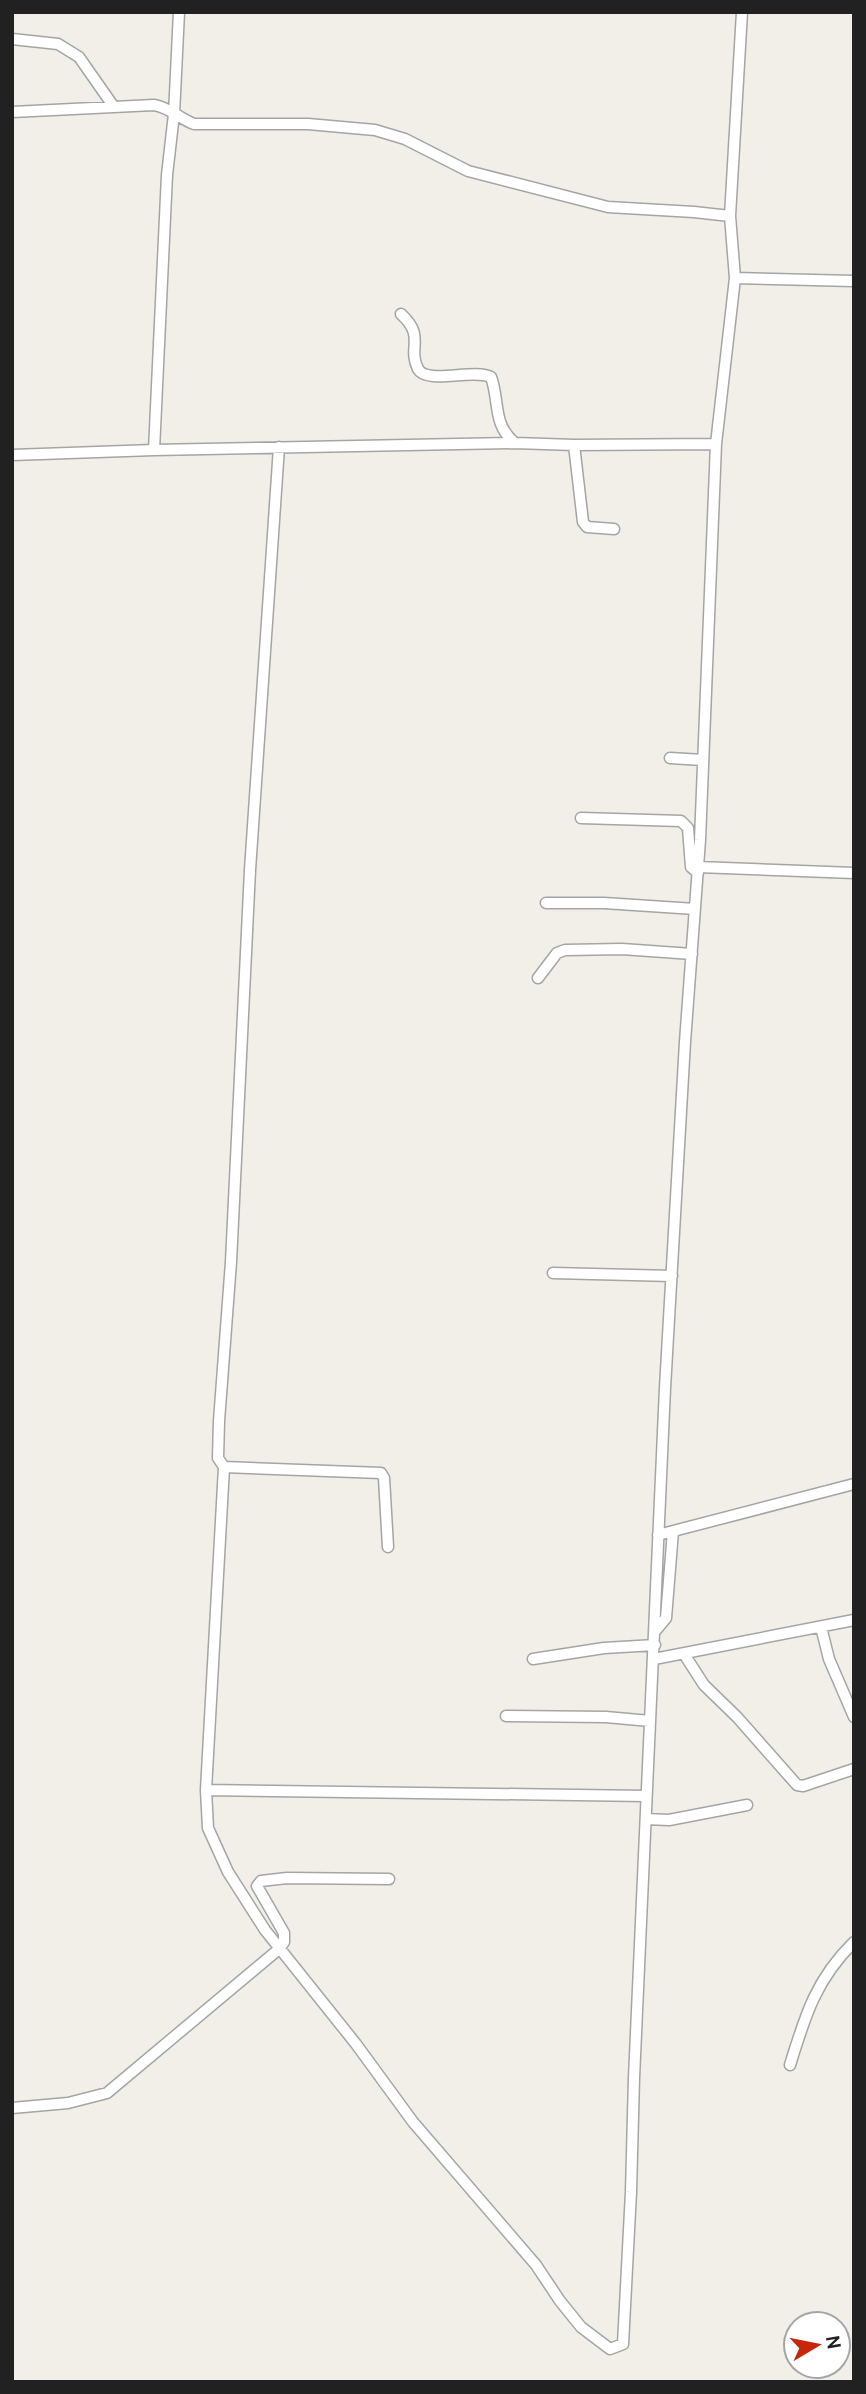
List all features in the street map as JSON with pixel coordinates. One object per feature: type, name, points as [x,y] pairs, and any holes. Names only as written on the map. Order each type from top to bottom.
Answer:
[{"type":"street","points":[[154,450],[167,175],[174,114],[179,12]]},
{"type":"street","points":[[279,447],[250,870],[231,1262],[219,1421],[219,1458],[224,1467],[206,1790],[208,1828],[228,1872],[279,1949],[356,2044],[413,2122],[536,2265],[581,2327],[610,2349],[618,2348],[623,2344],[631,2206],[635,2052],[656,1630],[658,1535],[698,870],[716,444],[735,278],[730,216],[742,12]]},
{"type":"street","points":[[12,39],[58,44],[79,57],[114,107]]},
{"type":"street","points":[[12,112],[154,105],[163,106],[179,119],[194,124],[308,124],[375,130],[405,139],[468,171],[608,207],[730,216]]},
{"type":"street","points":[[735,278],[854,281]]},
{"type":"street","points":[[401,314],[411,323],[415,332],[416,359],[419,371],[424,375],[436,377],[483,373],[491,377],[496,389],[496,410],[504,433],[515,443]]},
{"type":"street","points":[[12,455],[515,443],[716,444]]},
{"type":"street","points":[[574,445],[583,522],[587,527],[614,529]]},
{"type":"street","points":[[670,758],[703,760]]},
{"type":"street","points":[[581,818],[681,821],[688,828],[691,867],[698,870],[854,873]]},
{"type":"street","points":[[546,903],[604,903],[695,909]]},
{"type":"street","points":[[538,978],[557,953],[565,950],[622,949],[691,954]]},
{"type":"street","points":[[553,1273],[672,1276]]},
{"type":"street","points":[[224,1467],[381,1473],[384,1478],[388,1547]]},
{"type":"street","points":[[658,1535],[854,1484]]},
{"type":"street","points":[[656,1630],[666,1618],[673,1531]]},
{"type":"street","points":[[654,1659],[854,1620]]},
{"type":"street","points":[[821,1627],[829,1659],[854,1717]]},
{"type":"street","points":[[533,1659],[604,1647],[655,1645]]},
{"type":"street","points":[[684,1654],[704,1685],[737,1717],[797,1785],[803,1786],[854,1769]]},
{"type":"street","points":[[506,1716],[606,1717],[650,1721]]},
{"type":"street","points":[[206,1790],[646,1796]]},
{"type":"street","points":[[646,1819],[668,1819],[747,1805]]},
{"type":"street","points":[[12,2108],[68,2102],[107,2093],[279,1949],[284,1942],[284,1933],[257,1886],[261,1881],[287,1878],[389,1879]]},
{"type":"street","points":[[790,2065],[807,2009],[836,1959],[854,1942]]}]
